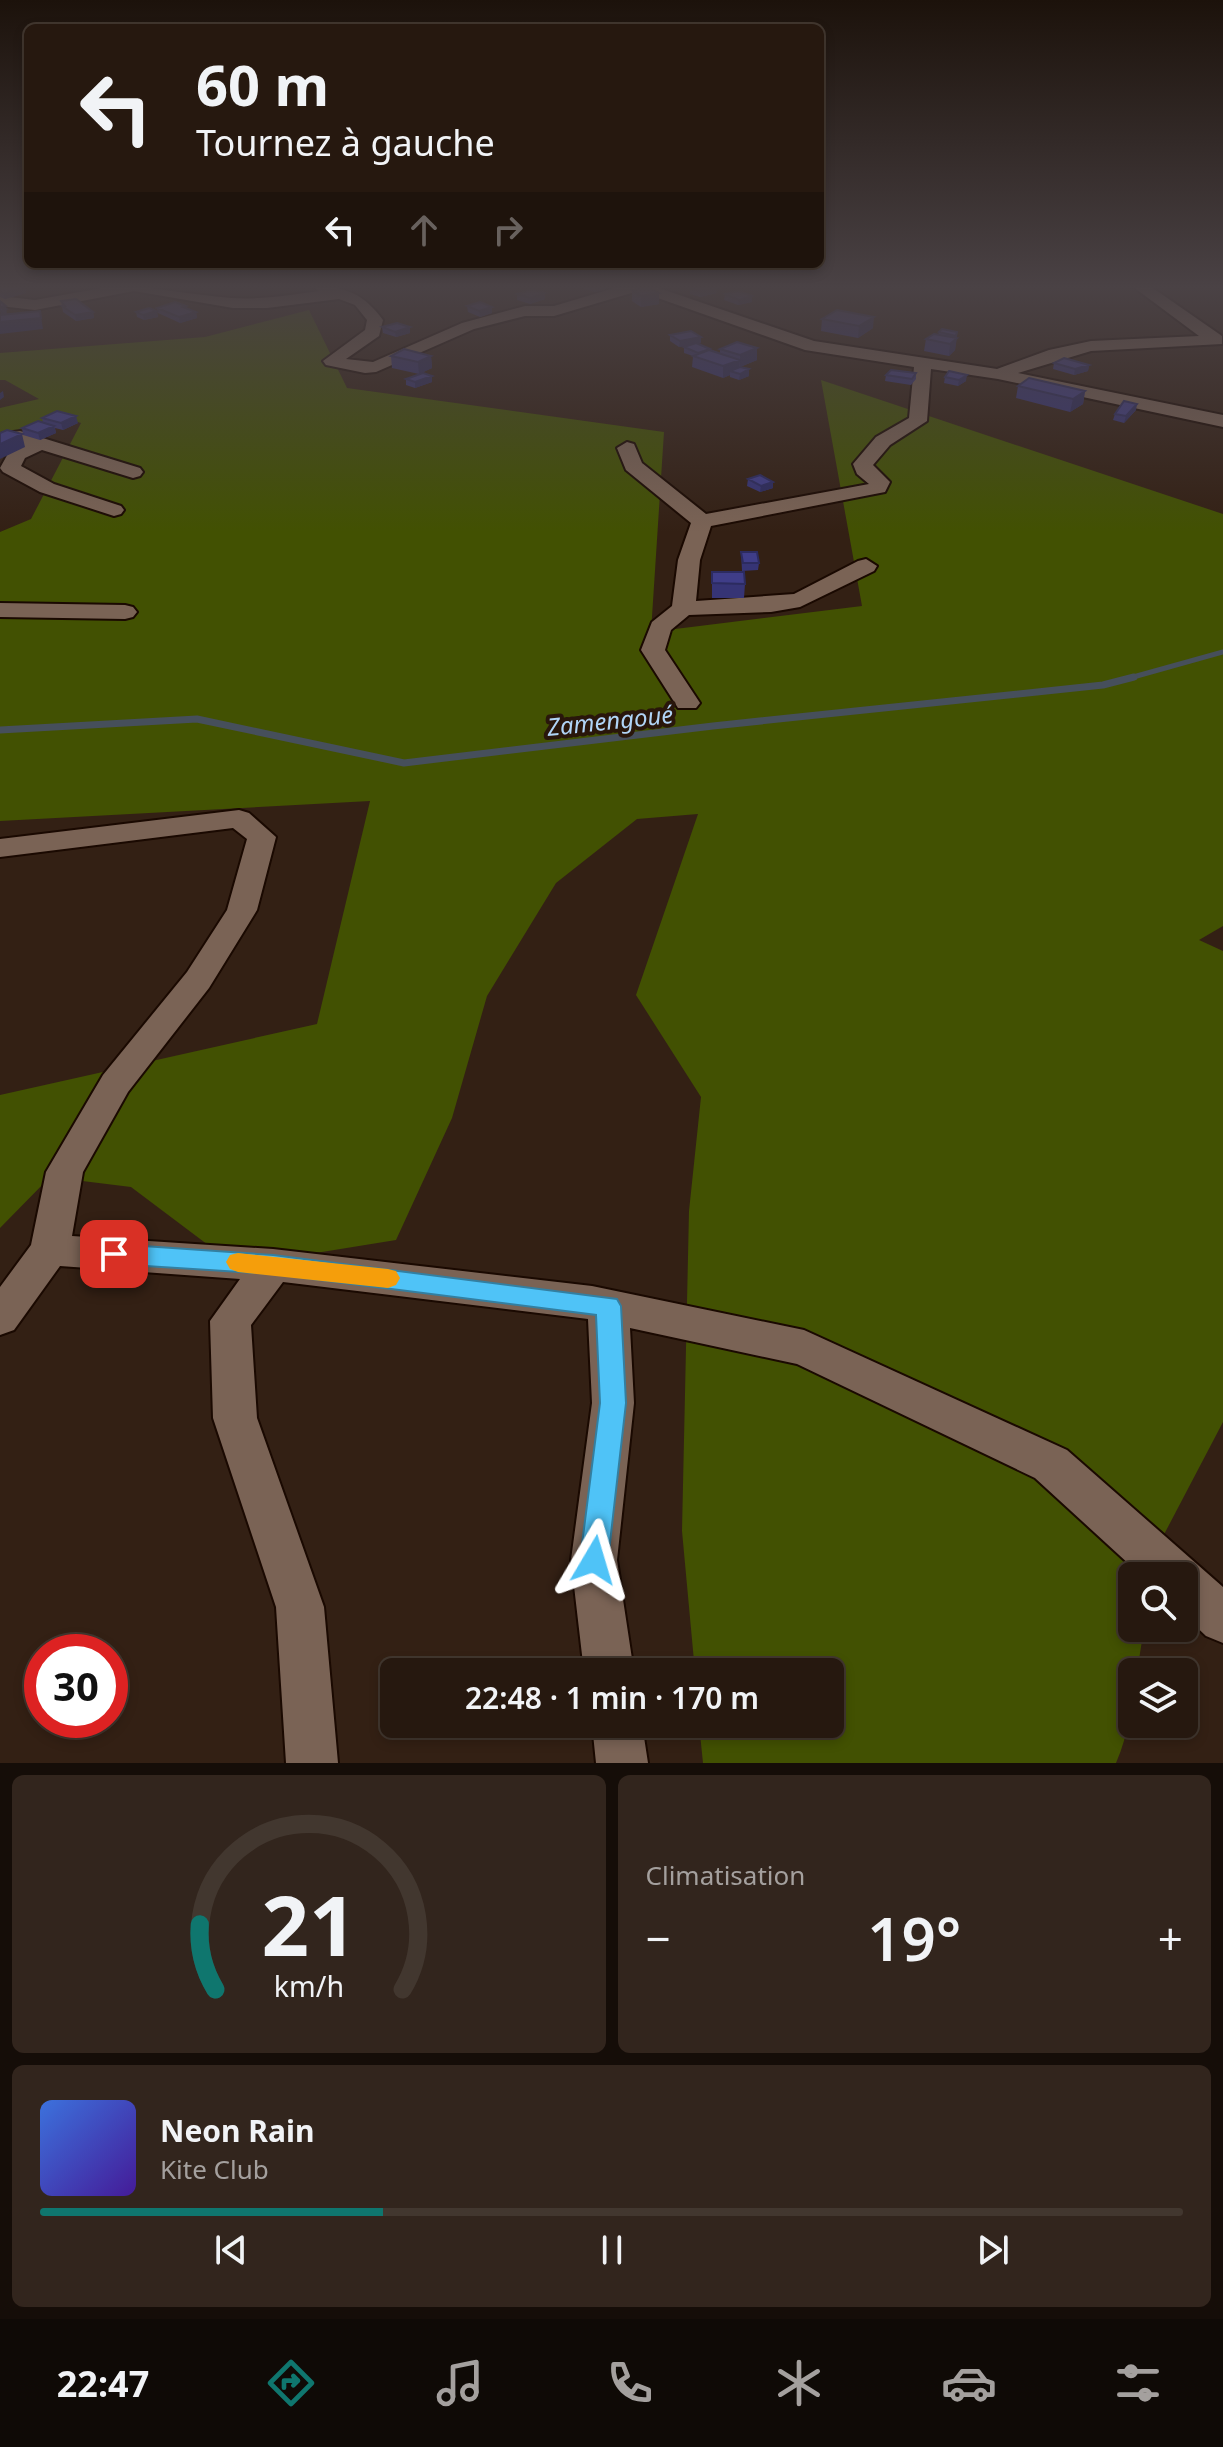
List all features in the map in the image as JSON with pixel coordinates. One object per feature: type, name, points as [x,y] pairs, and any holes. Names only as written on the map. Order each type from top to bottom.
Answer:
[{"type":"street","points":[[627,448],[633,466],[702,521],[878,488],[880,482],[864,470],[863,464],[883,441],[918,421],[922,368]]},
{"type":"street","points":[[962,368],[1223,421]]},
{"type":"street","points":[[998,374],[1014,368]]},
{"type":"street","points":[[0,440],[20,437],[133,472]]},
{"type":"street","points":[[41,443],[17,454],[10,468],[67,496],[114,510]]},
{"type":"street","points":[[683,608],[689,560],[702,521]]},
{"type":"street","points":[[687,703],[653,650],[660,627],[683,608],[771,605],[800,600],[866,566]]},
{"type":"street","points":[[0,610],[125,612]]},
{"type":"street","points":[[0,848],[239,819],[262,837],[242,910],[198,980],[115,1084],[65,1172],[50,1250],[0,1318]]},
{"type":"street","points":[[50,1250],[273,1265],[608,1306],[804,1348],[1051,1464],[1160,1562]]},
{"type":"street","points":[[273,1265],[230,1321],[235,1418],[300,1607],[312,1763]]},
{"type":"street","points":[[607,1658],[594,1560],[613,1403],[608,1306]]},
{"type":"street","points":[[1198,1597],[1223,1619]]},
{"type":"street","points":[[619,1738],[622,1763]]},
{"type":"green space","points":[[0,368],[337,368],[347,388],[664,432],[651,632],[862,606],[821,380],[1223,514],[1223,926],[1199,940],[1223,951],[1223,1422],[1159,1544],[1156,1562],[1118,1562],[1118,1642],[1142,1642],[1139,1658],[1118,1658],[1118,1738],[1124,1738],[1116,1763],[703,1763],[700,1738],[844,1738],[844,1658],[694,1658],[682,1531],[689,1211],[701,1097],[636,995],[698,814],[637,819],[556,883],[487,996],[452,1118],[396,1240],[236,1266],[131,1187],[50,1177],[0,1228],[0,1095],[317,1024],[370,801],[0,821],[0,532],[31,519],[81,423],[56,415],[0,445],[0,408],[39,399],[0,380]]},
{"type":"building","points":[[737,368],[749,369],[740,374],[730,371]]},
{"type":"building","points":[[891,370],[916,373],[912,379],[886,375]]},
{"type":"building","points":[[949,371],[967,375],[959,380],[945,377]]},
{"type":"building","points":[[423,373],[432,376],[415,382],[406,379]]},
{"type":"building","points":[[1029,378],[1085,391],[1073,399],[1018,386]]},
{"type":"building","points":[[1124,401],[1137,404],[1126,416],[1115,414]]},
{"type":"building","points":[[57,411],[76,416],[61,423],[42,418]]},
{"type":"building","points":[[38,421],[54,426],[38,433],[22,428]]},
{"type":"building","points":[[7,430],[22,434],[0,444],[0,433]]},
{"type":"building","points":[[760,475],[773,482],[761,486],[748,479]]},
{"type":"building","points":[[741,552],[757,552],[759,563],[743,563]]},
{"type":"building","points":[[712,572],[744,572],[745,584],[712,583]]},
{"type":"waterway","name":"Zamengoué","points":[[1126,679],[1223,652]]},
{"type":"waterway","name":"Zamengoué","points":[[0,730],[197,719],[404,763],[713,726],[1103,685],[1134,677]]},
{"type":"slow traffic","points":[[238,1262],[388,1278]]},
{"type":"route","points":[[114,1254],[273,1265],[608,1306],[613,1403],[594,1560]]}]
